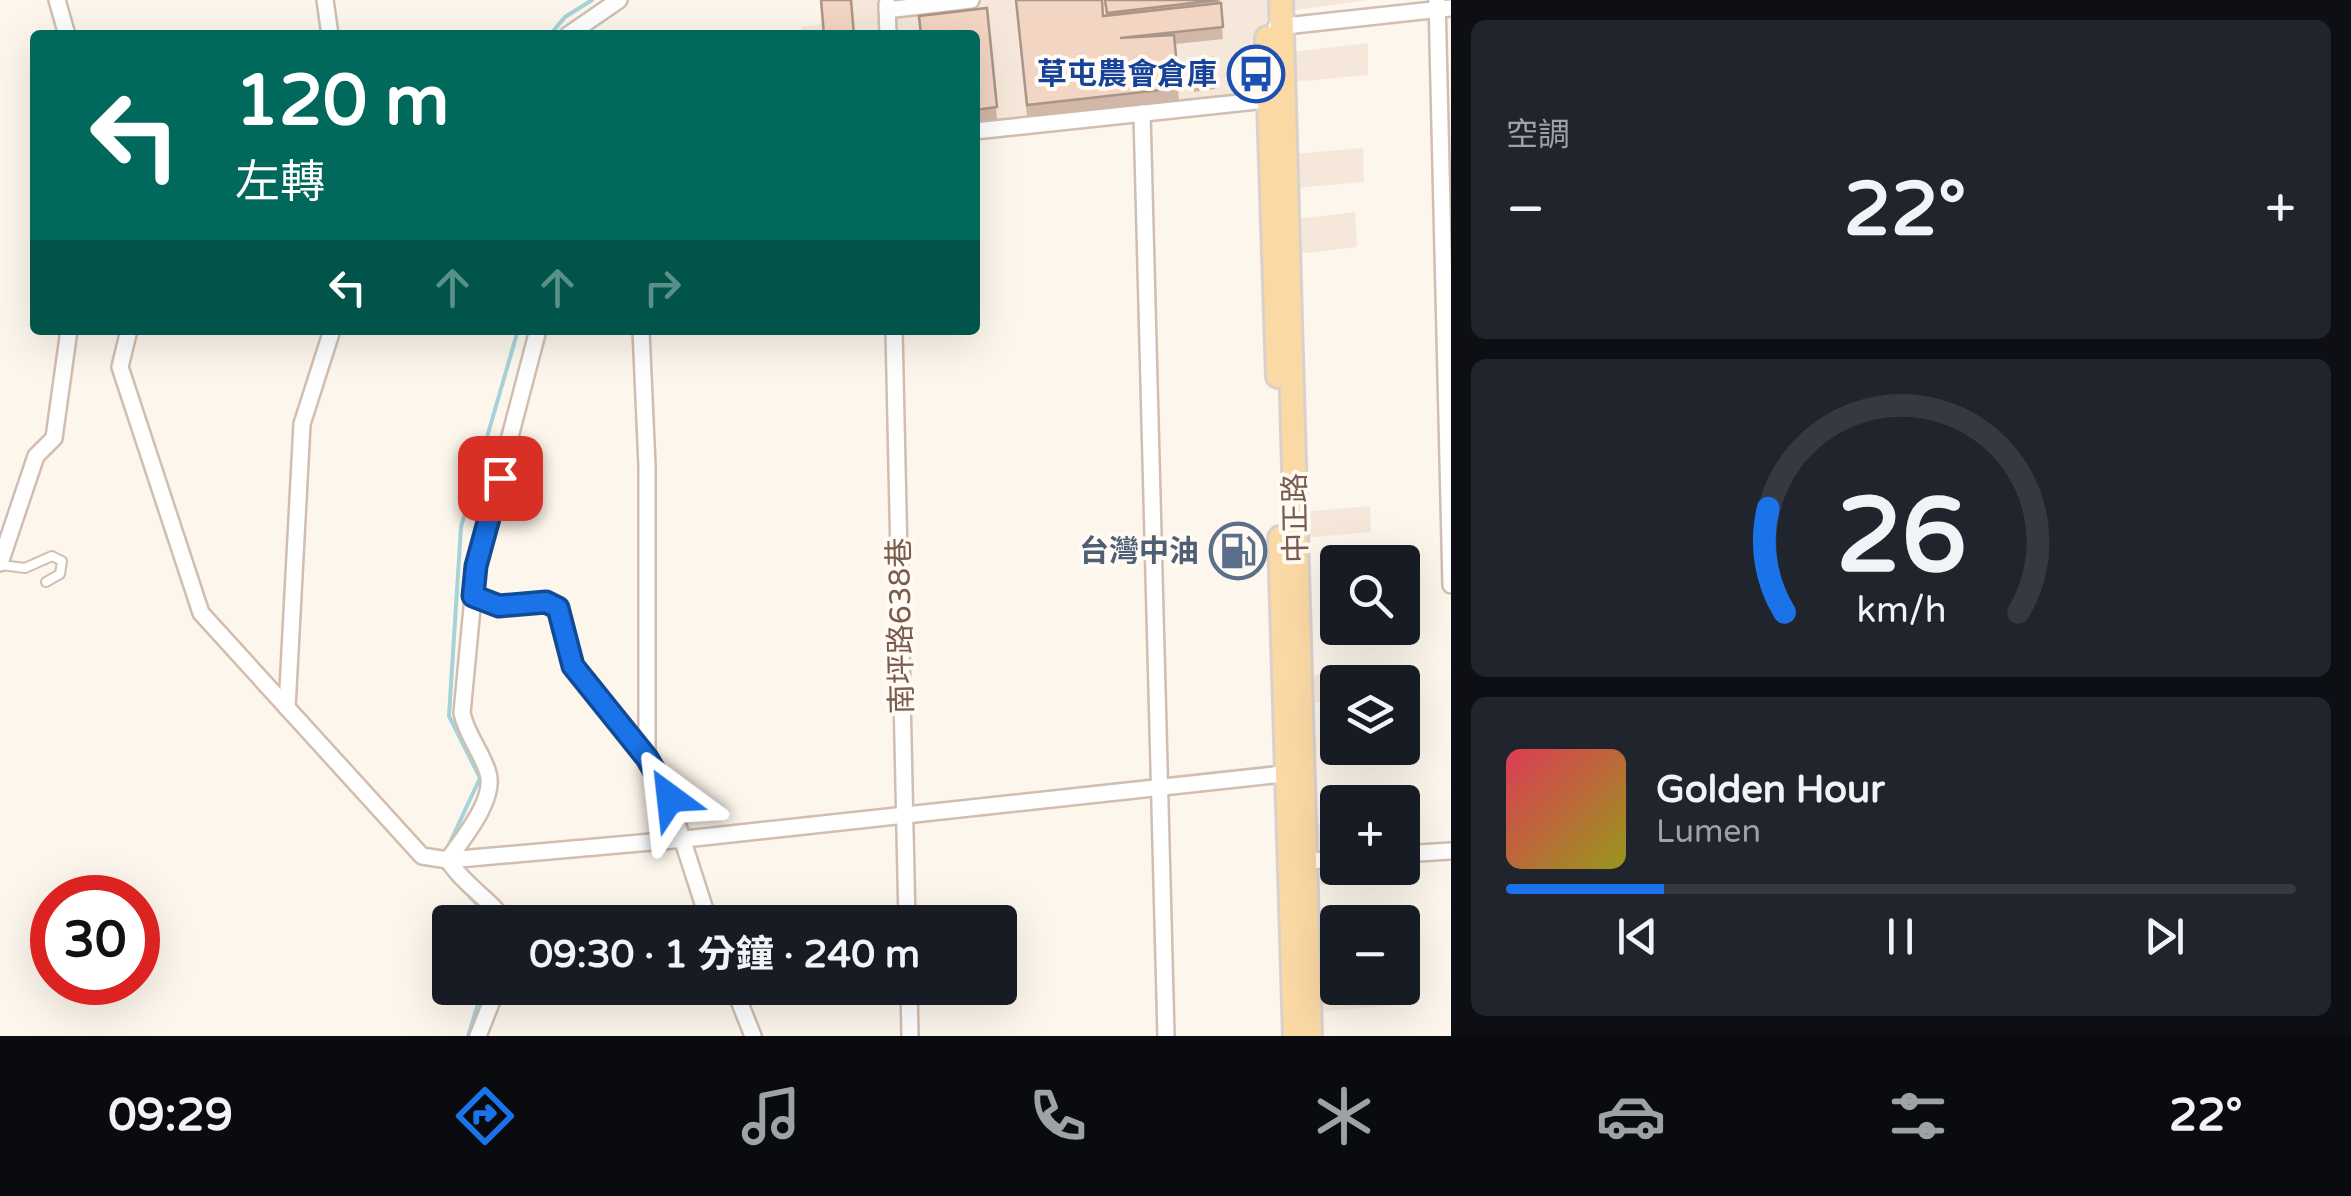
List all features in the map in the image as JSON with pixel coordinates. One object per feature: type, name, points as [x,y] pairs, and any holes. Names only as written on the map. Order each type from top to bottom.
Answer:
[{"type":"main road","name":"中正路","points":[[1266,0],[1274,28],[1296,773],[1310,1036]]},
{"type":"main road","name":"中正路","points":[[1274,28],[1281,0]]},
{"type":"main road","name":"中正路","points":[[1294,1036],[1300,862]]},
{"type":"street","points":[[57,0],[66,30]]},
{"type":"street","points":[[325,0],[329,30]]},
{"type":"street","points":[[575,30],[619,0]]},
{"type":"street","points":[[888,30],[887,5],[970,0]]},
{"type":"street","points":[[1274,28],[1442,6],[1451,585]]},
{"type":"street","points":[[980,130],[1277,99]]},
{"type":"street","points":[[1142,114],[1166,1036]]},
{"type":"street","points":[[0,564],[36,456],[54,438],[67,335]]},
{"type":"street","points":[[127,335],[120,368],[194,600],[422,856],[448,860],[685,840],[905,812],[1296,773]]},
{"type":"street","points":[[287,708],[302,424],[330,335]]},
{"type":"street","points":[[448,860],[488,790],[488,772],[467,736],[462,714],[476,566],[537,335]]},
{"type":"street","points":[[640,335],[647,466],[647,758]]},
{"type":"street","name":"南坪路638巷","points":[[894,335],[907,905]]},
{"type":"street","points":[[473,596],[499,606],[546,602],[558,608],[573,666],[647,758],[685,840],[705,905]]},
{"type":"street","points":[[1420,853],[1451,851]]},
{"type":"street","points":[[448,860],[463,884],[489,905]]},
{"type":"street","points":[[1300,862],[1320,860]]},
{"type":"street","points":[[478,1036],[490,1005]]},
{"type":"street","points":[[741,1005],[753,1036]]},
{"type":"street","points":[[909,1005],[910,1036]]},
{"type":"lane","points":[[0,564],[25,568],[52,556],[62,561],[60,574],[46,582]]},
{"type":"shaded area","points":[[822,0],[891,0],[891,5],[943,0],[1368,0],[1290,11],[1293,52],[1368,43],[1368,75],[1292,82],[1291,101],[980,132],[980,30],[802,30],[822,24]]},
{"type":"shaded area","points":[[1363,148],[1364,182],[1295,188],[1294,154]]},
{"type":"shaded area","points":[[1355,212],[1357,247],[1298,254],[1297,219]]},
{"type":"shaded area","points":[[1370,506],[1371,532],[1302,538],[1301,512]]},
{"type":"shaded area","points":[[1320,675],[1320,702],[1309,703],[1307,676]]},
{"type":"shaded area","points":[[1320,824],[1320,885],[1313,885],[1313,825]]},
{"type":"shaded area","points":[[1316,945],[1320,945],[1320,1005],[1396,1005],[1317,1012]]},
{"type":"building","points":[[821,0],[851,0],[854,30],[824,30]]},
{"type":"building","points":[[1016,0],[1102,0],[1103,16],[1221,3],[1223,27],[1120,38],[1174,35],[1179,88],[1027,105]]},
{"type":"building","points":[[1105,0],[1218,0],[1107,13]]},
{"type":"building","points":[[987,8],[997,107],[980,109],[980,30],[920,30],[919,16]]},
{"type":"building","points":[[1213,58],[1215,77],[1194,79],[1192,61]]},
{"type":"waterway","points":[[554,30],[565,17],[592,0]]},
{"type":"waterway","points":[[446,851],[480,778],[449,716],[461,527],[517,335]]},
{"type":"waterway","points":[[441,865],[477,905]]},
{"type":"waterway","points":[[468,1036],[478,1005]]},
{"type":"place","name":"草屯農會倉庫","points":[[1256,74]]},
{"type":"place","name":"台灣中油","points":[[1238,551]]},
{"type":"route","points":[[500,478],[476,566],[473,596],[499,606],[546,602],[558,608],[573,666],[647,758],[670,798]]}]
